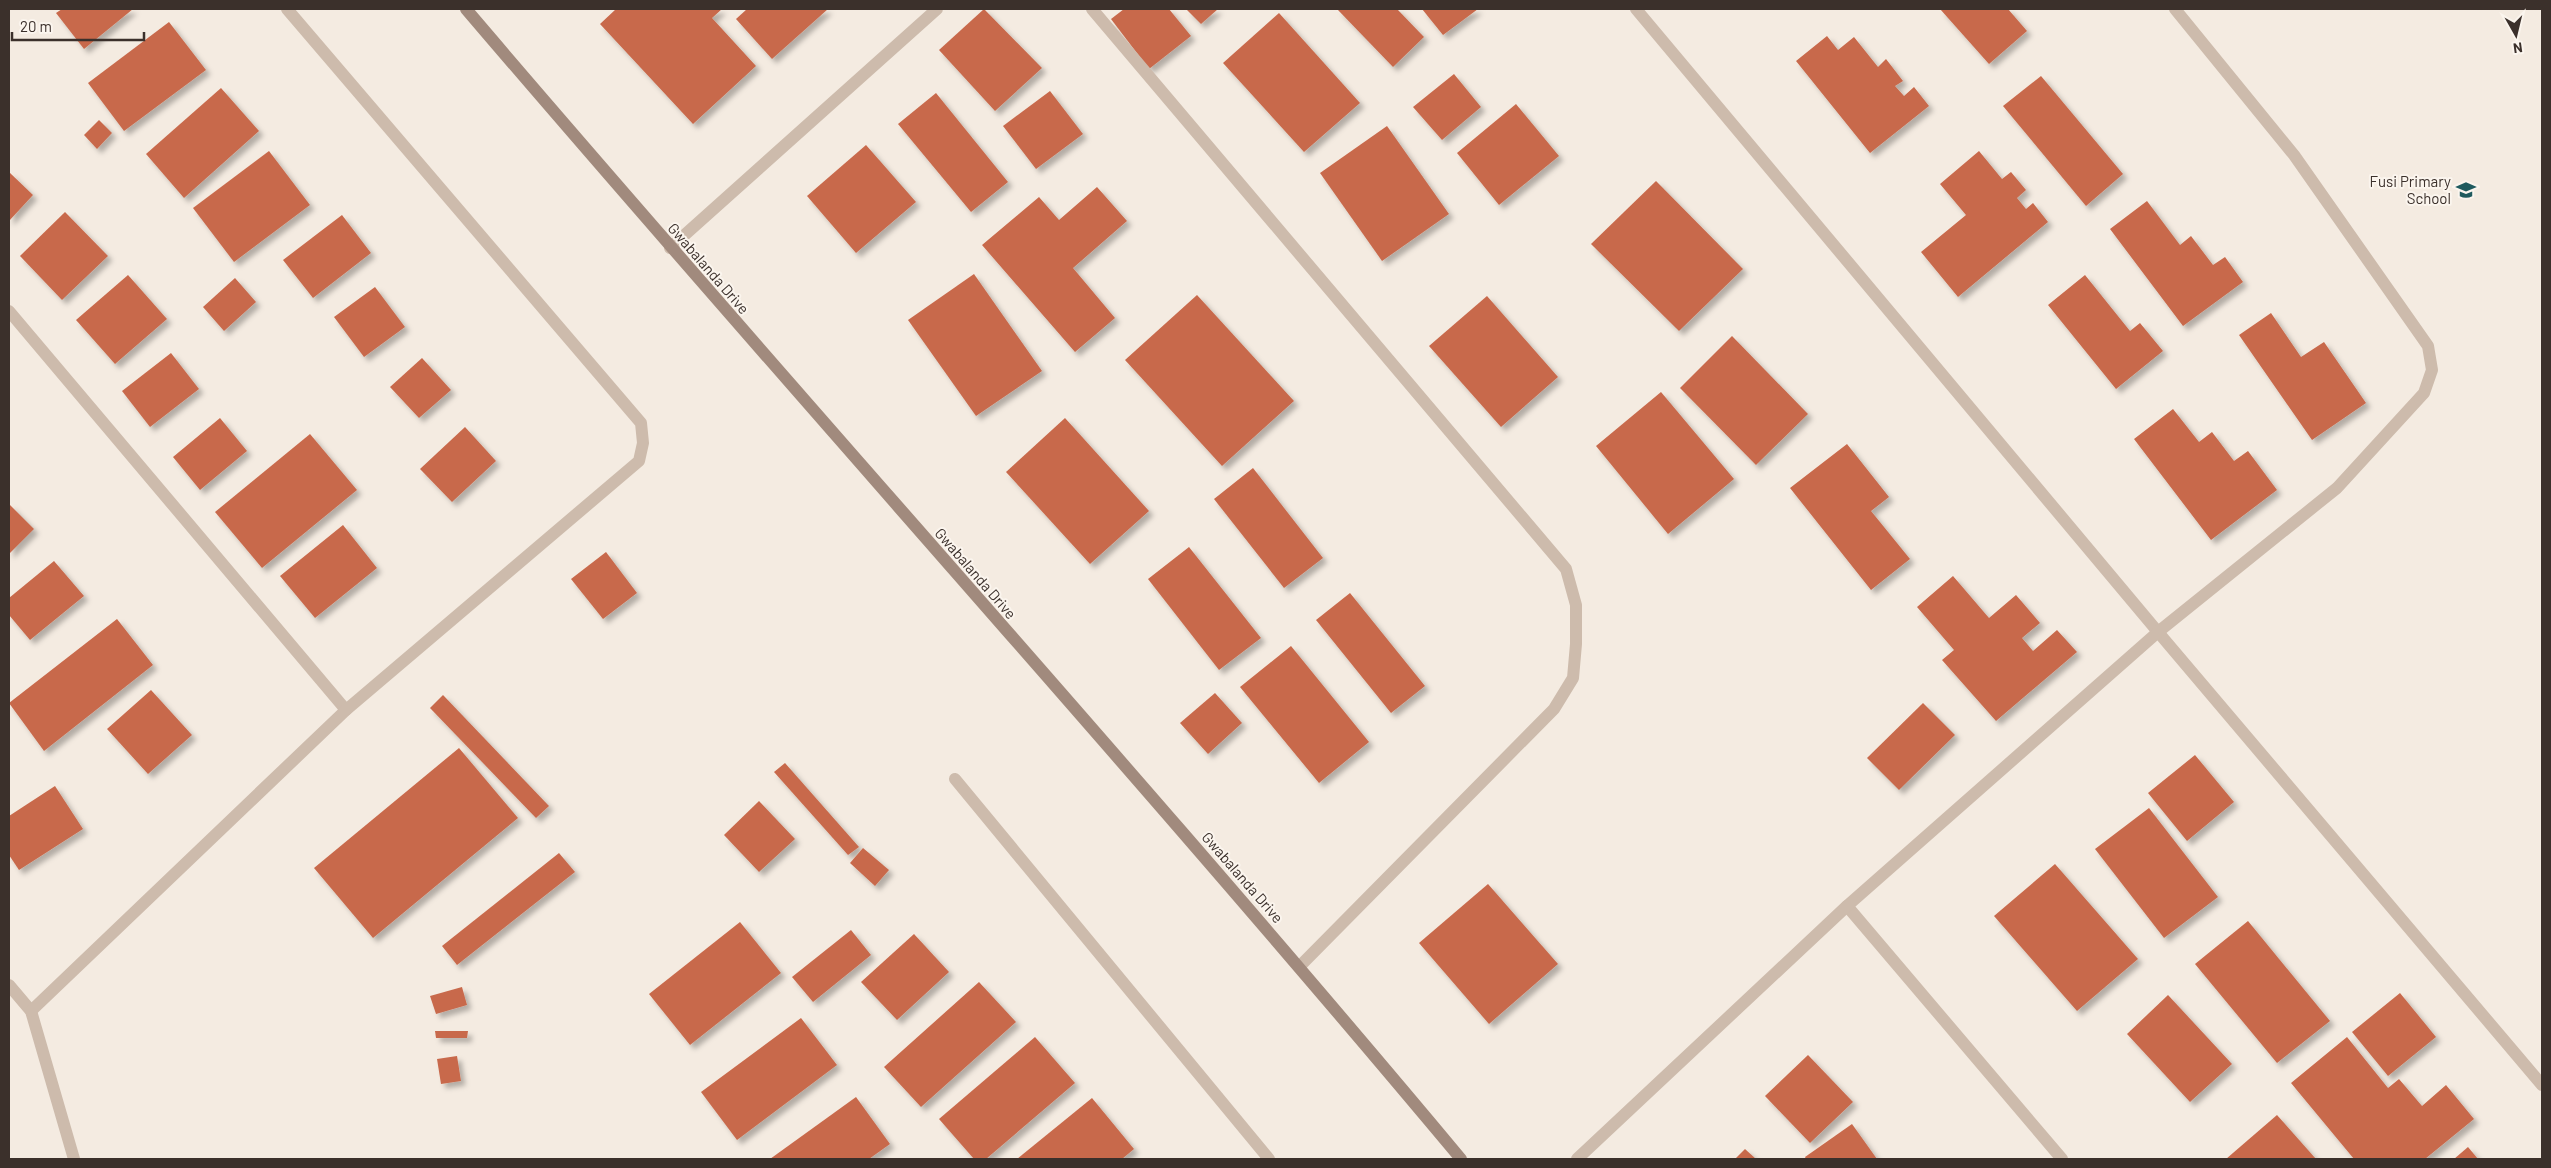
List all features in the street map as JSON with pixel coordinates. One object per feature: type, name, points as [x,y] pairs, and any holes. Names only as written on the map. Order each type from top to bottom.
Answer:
[{"type":"street","points":[[31,1011],[346,710],[639,461],[643,443],[641,423],[287,9]]},
{"type":"street","name":"Gwabalanda Drive","points":[[466,9],[670,248],[1300,966],[1461,1159]]},
{"type":"street","points":[[670,248],[937,9]]},
{"type":"street","points":[[1092,9],[1566,569],[1576,605],[1573,678],[1554,709],[1300,966]]},
{"type":"street","points":[[1636,9],[2158,632],[2542,1085]]},
{"type":"street","points":[[1577,1159],[1847,906],[2158,632],[2337,488],[2424,393],[2432,370],[2428,346],[2294,155],[2175,9]]},
{"type":"street","points":[[9,311],[346,710]]},
{"type":"street","points":[[955,779],[1269,1159]]},
{"type":"street","points":[[1847,906],[2062,1159]]},
{"type":"street","points":[[9,985],[31,1011],[74,1159]]},
{"type":"building","points":[[62,9],[133,9],[84,49],[56,13]]},
{"type":"building","points":[[616,9],[722,9],[712,18],[756,66],[693,124],[600,24]]},
{"type":"building","points":[[747,9],[828,9],[772,59],[736,19]]},
{"type":"building","points":[[984,9],[1042,68],[995,111],[939,50]]},
{"type":"building","points":[[1124,9],[1169,9],[1191,36],[1149,69],[1111,19]]},
{"type":"building","points":[[1186,9],[1218,9],[1201,24]]},
{"type":"building","points":[[1337,9],[1397,9],[1424,37],[1393,67]]},
{"type":"building","points":[[1422,9],[1478,9],[1443,35]]},
{"type":"building","points":[[1940,9],[2008,9],[2027,31],[1989,64]]},
{"type":"building","points":[[1279,13],[1360,103],[1304,152],[1223,63]]},
{"type":"building","points":[[169,22],[206,70],[124,131],[88,83]]},
{"type":"building","points":[[1827,36],[1838,50],[1854,37],[1878,67],[1886,59],[1903,81],[1895,86],[1904,96],[1914,87],[1929,106],[1870,153],[1796,61]]},
{"type":"building","points":[[1454,74],[1481,107],[1442,140],[1413,107]]},
{"type":"building","points":[[2041,76],[2123,174],[2086,206],[2003,106]]},
{"type":"building","points":[[221,88],[259,131],[184,198],[146,154]]},
{"type":"building","points":[[1050,91],[1083,134],[1036,169],[1003,126]]},
{"type":"building","points":[[936,93],[1008,182],[971,212],[898,124]]},
{"type":"building","points":[[1516,104],[1559,156],[1499,205],[1457,153]]},
{"type":"building","points":[[99,120],[112,133],[97,149],[84,135]]},
{"type":"building","points":[[1387,126],[1449,214],[1382,261],[1320,173]]},
{"type":"building","points":[[866,145],[916,202],[856,253],[807,196]]},
{"type":"building","points":[[269,151],[310,205],[234,262],[193,208]]},
{"type":"building","points":[[1979,151],[2002,179],[2011,172],[2026,190],[2017,198],[2026,209],[2033,203],[2048,222],[1958,297],[1921,252],[1966,215],[1940,184]]},
{"type":"building","points":[[9,172],[33,195],[9,221]]},
{"type":"building","points":[[1656,181],[1743,269],[1679,331],[1591,244]]},
{"type":"building","points":[[1097,187],[1127,221],[1073,268],[1115,318],[1075,352],[982,245],[1039,197],[1059,220]]},
{"type":"building","points":[[2147,201],[2180,245],[2191,236],[2213,265],[2225,257],[2243,282],[2183,326],[2110,229]]},
{"type":"building","points":[[65,212],[108,256],[62,300],[20,256]]},
{"type":"building","points":[[342,215],[371,253],[313,298],[283,260]]},
{"type":"building","points":[[974,274],[1042,371],[976,416],[908,320]]},
{"type":"building","points":[[128,275],[167,319],[115,364],[76,320]]},
{"type":"building","points":[[2085,275],[2130,331],[2140,323],[2163,351],[2116,389],[2048,305]]},
{"type":"building","points":[[235,278],[256,302],[224,331],[203,307]]},
{"type":"building","points":[[375,287],[405,327],[364,357],[334,317]]},
{"type":"building","points":[[1197,295],[1294,401],[1222,466],[1125,360]]},
{"type":"building","points":[[1487,296],[1558,377],[1501,427],[1429,346]]},
{"type":"building","points":[[2271,313],[2301,357],[2324,342],[2366,403],[2312,440],[2239,335]]},
{"type":"building","points":[[1732,336],[1808,414],[1756,465],[1680,388]]},
{"type":"building","points":[[171,353],[199,389],[150,427],[122,391]]},
{"type":"building","points":[[422,358],[451,390],[419,418],[390,387]]},
{"type":"building","points":[[1661,392],[1734,479],[1668,534],[1596,446]]},
{"type":"building","points":[[2173,409],[2199,442],[2212,432],[2234,461],[2248,451],[2277,490],[2211,540],[2134,439]]},
{"type":"building","points":[[220,418],[247,451],[200,490],[173,457]]},
{"type":"building","points":[[1065,418],[1149,511],[1090,564],[1006,472]]},
{"type":"building","points":[[465,427],[496,461],[452,502],[420,469]]},
{"type":"building","points":[[310,434],[357,490],[262,568],[215,512]]},
{"type":"building","points":[[1847,444],[1889,497],[1871,511],[1910,559],[1871,590],[1790,488]]},
{"type":"building","points":[[1253,468],[1323,558],[1284,588],[1214,499]]},
{"type":"building","points":[[9,504],[34,529],[9,554]]},
{"type":"building","points":[[343,525],[377,568],[315,618],[280,576]]},
{"type":"building","points":[[1189,547],[1261,638],[1219,670],[1148,579]]},
{"type":"building","points":[[606,552],[637,593],[603,619],[571,579]]},
{"type":"building","points":[[54,561],[84,596],[30,640],[9,615],[9,598]]},
{"type":"building","points":[[1953,576],[1989,618],[2016,595],[2040,623],[2022,638],[2033,651],[2057,630],[2077,652],[1996,721],[1942,660],[1954,650],[1917,607]]},
{"type":"building","points":[[1350,593],[1425,686],[1391,713],[1316,620]]},
{"type":"building","points":[[117,619],[153,665],[44,751],[9,703]]},
{"type":"building","points":[[1291,646],[1369,742],[1319,783],[1240,687]]},
{"type":"building","points":[[151,690],[192,735],[148,774],[107,729]]},
{"type":"building","points":[[1215,693],[1242,723],[1208,754],[1180,723]]},
{"type":"building","points":[[443,695],[549,806],[536,818],[430,708]]},
{"type":"building","points":[[1923,703],[1955,735],[1899,790],[1867,758]]},
{"type":"building","points":[[459,748],[518,818],[373,938],[314,868]]},
{"type":"building","points":[[2195,755],[2234,802],[2187,841],[2148,793]]},
{"type":"building","points":[[785,763],[859,847],[848,855],[774,772]]},
{"type":"building","points":[[55,786],[83,829],[19,870],[9,855],[9,816]]},
{"type":"building","points":[[759,801],[795,839],[759,872],[724,835]]},
{"type":"building","points":[[2149,808],[2218,897],[2164,938],[2095,849]]},
{"type":"building","points":[[863,848],[889,870],[875,886],[850,863]]},
{"type":"building","points":[[559,853],[575,872],[457,965],[442,946]]},
{"type":"building","points":[[2055,864],[2138,959],[2077,1011],[1994,916]]},
{"type":"building","points":[[1488,884],[1558,964],[1489,1024],[1419,943]]},
{"type":"building","points":[[2248,921],[2330,1021],[2277,1063],[2195,964]]},
{"type":"building","points":[[740,922],[781,973],[690,1045],[649,994]]},
{"type":"building","points":[[851,930],[871,955],[813,1002],[792,977]]},
{"type":"building","points":[[914,934],[949,972],[897,1020],[861,982]]},
{"type":"building","points":[[979,982],[1016,1022],[921,1107],[884,1067]]},
{"type":"building","points":[[462,987],[467,1005],[436,1014],[430,996]]},
{"type":"building","points":[[2400,993],[2436,1037],[2388,1076],[2352,1032]]},
{"type":"building","points":[[2168,995],[2232,1064],[2190,1102],[2127,1034]]},
{"type":"building","points":[[801,1018],[837,1065],[737,1140],[701,1092]]},
{"type":"building","points":[[435,1031],[468,1031],[467,1038],[436,1038]]},
{"type":"building","points":[[1035,1037],[1075,1083],[986,1159],[974,1159],[939,1119]]},
{"type":"building","points":[[2347,1037],[2388,1088],[2399,1079],[2422,1106],[2446,1085],[2474,1119],[2425,1159],[2354,1159],[2291,1083]]},
{"type":"building","points":[[1808,1055],[1853,1102],[1810,1143],[1765,1096]]},
{"type":"building","points":[[457,1056],[461,1081],[441,1084],[437,1059]]},
{"type":"building","points":[[856,1097],[890,1144],[869,1159],[770,1159]]},
{"type":"building","points":[[1092,1098],[1134,1149],[1122,1159],[1017,1159]]},
{"type":"building","points":[[2277,1115],[2316,1159],[2226,1159]]},
{"type":"building","points":[[1852,1124],[1877,1159],[1806,1159],[1805,1157]]},
{"type":"building","points":[[2468,1147],[2478,1159],[2454,1159]]},
{"type":"building","points":[[1745,1149],[1756,1159],[1735,1159]]},
{"type":"place","name":"Fusi Primary School","points":[[2466,190]]}]
